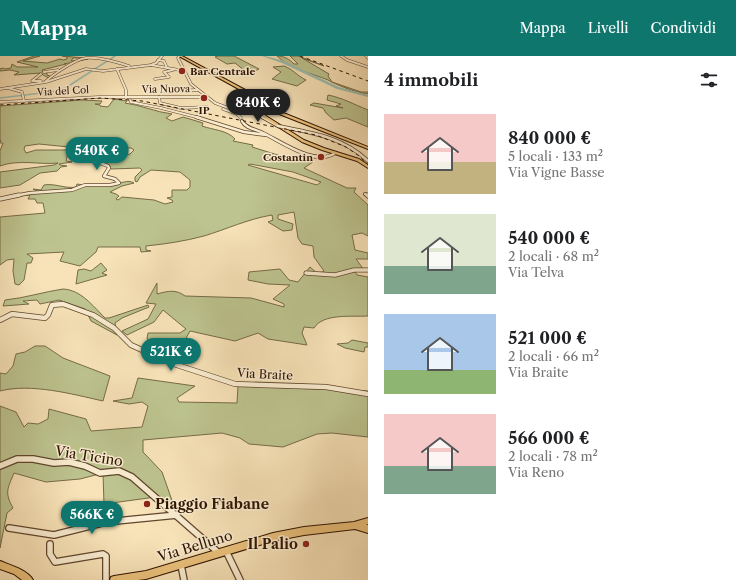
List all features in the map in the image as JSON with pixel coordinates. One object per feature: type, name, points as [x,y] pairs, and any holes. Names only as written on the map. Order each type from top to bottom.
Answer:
[{"type":"highway","points":[[264,109],[277,112],[366,148]]},
{"type":"main road","points":[[178,57],[265,103],[265,117],[303,141],[360,162],[368,167]]},
{"type":"main road","name":"Via Belluno","points":[[114,580],[146,578],[181,564],[287,534],[354,526],[368,521]]},
{"type":"main road","name":"Via Belluno","points":[[354,526],[368,529]]},
{"type":"main road","points":[[0,565],[16,571],[29,580]]},
{"type":"street","points":[[151,66],[162,56]]},
{"type":"street","points":[[341,56],[347,60],[368,67]]},
{"type":"street","points":[[178,57],[191,84],[241,120],[245,126],[259,131],[286,147],[299,152],[326,156],[332,156],[335,153]]},
{"type":"street","points":[[44,72],[70,67],[75,62],[88,58],[111,61],[131,67]]},
{"type":"street","points":[[158,60],[164,61],[167,68]]},
{"type":"street","points":[[0,88],[42,83],[84,70],[151,66],[185,71]]},
{"type":"street","points":[[116,69],[117,74],[125,84],[127,94],[126,98]]},
{"type":"street","points":[[155,79],[169,77],[164,72],[176,69]]},
{"type":"street","points":[[41,74],[32,81],[46,82],[60,70]]},
{"type":"street","points":[[8,88],[22,92],[24,95],[24,101]]},
{"type":"street","points":[[162,91],[198,90]]},
{"type":"street","name":"Via Nuova","points":[[126,98],[206,96]]},
{"type":"street","name":"Via del Col","points":[[0,102],[99,97],[126,98]]},
{"type":"street","points":[[159,97],[160,103],[180,108],[207,107]]},
{"type":"street","points":[[131,99],[131,102],[143,103],[184,113],[250,134],[266,135]]},
{"type":"street","points":[[218,104],[229,108],[264,109]]},
{"type":"street","points":[[243,108],[262,117],[271,124],[319,135],[340,142],[364,156],[368,161]]},
{"type":"street","points":[[0,199],[30,193],[72,190],[84,185],[110,185],[119,183],[115,179],[103,175],[109,168],[108,166],[92,160]]},
{"type":"street","points":[[306,272],[335,275],[354,270],[368,270]]},
{"type":"street","name":"Via Braite","points":[[0,320],[12,314],[45,318],[48,315],[52,305],[63,304],[93,315],[114,328],[131,345],[171,363],[235,384],[326,387],[368,394]]},
{"type":"street","name":"Via Ticino","points":[[0,466],[17,459],[33,459],[54,463],[70,462],[85,466],[100,473],[119,471],[126,473],[222,552]]},
{"type":"street","points":[[9,528],[54,535],[106,522],[177,516]]},
{"type":"street","points":[[50,544],[50,554],[55,562],[103,554],[106,556],[106,580]]},
{"type":"street","points":[[222,552],[240,580]]},
{"type":"street","points":[[181,564],[184,580]]},
{"type":"green space","points":[[34,56],[40,56],[23,61],[47,63],[60,59],[67,59],[67,57],[62,56],[85,58],[73,58],[71,61],[88,59],[42,70],[50,76],[49,78],[41,73],[14,75],[19,72],[10,70],[0,71],[0,69],[3,68],[11,68],[12,64],[17,67],[38,67],[17,62]]},
{"type":"green space","points":[[234,56],[259,69],[249,74],[235,63],[227,64],[215,57]]},
{"type":"green space","points":[[277,56],[286,58],[294,64],[298,64],[290,56],[298,56],[324,66],[302,58],[329,74],[328,76],[332,82],[361,92],[368,92],[368,94],[351,90],[301,70],[288,64]]},
{"type":"green space","points":[[284,66],[306,80],[297,86],[272,79],[281,72],[273,67]]},
{"type":"green space","points":[[328,95],[343,99],[368,110],[368,127],[346,118],[334,120],[323,108],[310,105],[314,103],[343,108],[336,106],[341,104],[327,100]]},
{"type":"green space","points":[[114,99],[127,101],[125,103],[172,114],[166,118],[172,121],[183,117],[203,123],[202,126],[232,136],[235,139],[233,141],[253,145],[252,147],[281,156],[313,162],[304,168],[347,188],[356,188],[354,192],[368,205],[368,236],[362,233],[352,235],[355,250],[368,253],[368,259],[356,259],[364,270],[355,272],[357,275],[368,277],[368,316],[331,318],[318,323],[314,328],[304,327],[302,333],[307,345],[268,339],[258,333],[235,341],[190,331],[184,342],[153,343],[147,339],[148,333],[180,333],[186,329],[163,310],[154,322],[127,335],[122,331],[148,319],[156,304],[146,303],[157,283],[157,294],[172,291],[178,292],[185,296],[251,298],[284,307],[284,304],[273,299],[290,285],[268,284],[248,280],[249,272],[280,269],[289,280],[298,282],[310,267],[318,274],[324,271],[314,257],[313,246],[302,244],[298,238],[294,212],[278,215],[278,219],[293,224],[292,230],[283,231],[268,222],[273,220],[272,215],[197,238],[146,246],[146,250],[151,251],[141,252],[140,247],[98,247],[96,252],[80,266],[60,261],[64,252],[27,254],[33,258],[31,263],[27,263],[24,280],[19,285],[15,284],[13,271],[14,259],[7,260],[0,265],[0,217],[45,213],[43,203],[37,203],[35,199],[28,199],[30,195],[20,196],[39,192],[33,189],[41,190],[44,185],[68,187],[76,187],[77,184],[104,186],[129,181],[134,183],[122,186],[110,192],[119,196],[116,199],[118,200],[122,197],[154,200],[165,204],[173,202],[167,198],[172,197],[172,190],[187,190],[190,187],[190,180],[180,172],[151,170],[140,177],[137,182],[135,181],[135,177],[142,170],[140,168],[111,169],[107,164],[108,161],[130,154],[134,150],[131,148],[69,147],[39,144],[25,146],[24,149],[26,153],[36,150],[65,150],[69,148],[66,161],[72,162],[59,164],[67,166],[61,167],[57,171],[40,173],[20,185],[0,188],[0,172],[54,165],[58,163],[14,163],[0,166],[0,151],[3,143],[0,143],[0,106],[82,100],[102,101],[100,104],[95,104],[108,107]],"holes":[[[250,164],[293,172],[321,182],[317,185],[248,165]]]},
{"type":"green space","points":[[101,263],[107,270],[102,273],[107,275],[76,284],[78,270],[84,269],[91,271]]},
{"type":"green space","points":[[63,289],[81,295],[105,318],[148,305],[149,307],[122,318],[115,323],[117,335],[91,321],[85,309],[59,300],[40,304],[37,300],[23,301],[29,304],[3,306],[5,300]]},
{"type":"green space","points":[[352,340],[368,343],[368,347],[365,347],[364,352],[345,348],[337,344],[348,343]]},
{"type":"green space","points":[[35,346],[45,346],[63,358],[110,376],[103,401],[52,390],[25,388],[0,391],[0,373],[6,374],[13,366],[16,354],[25,352]]},
{"type":"green space","points":[[138,378],[195,386],[177,398],[179,402],[237,403],[238,386],[368,391],[368,437],[332,433],[317,434],[283,447],[249,444],[240,438],[222,433],[143,440],[143,452],[162,472],[175,509],[156,497],[104,504],[103,473],[80,479],[46,482],[14,473],[8,490],[10,503],[13,508],[7,513],[0,548],[0,406],[16,412],[24,427],[28,423],[38,424],[48,419],[49,409],[86,419],[91,431],[142,427],[148,406],[142,402],[129,404],[113,401],[132,398]]},
{"type":"waterway","points":[[0,98],[58,91],[67,87],[115,56]]},
{"type":"waterway","points":[[263,56],[283,62],[338,88],[368,96]]},
{"type":"railway","points":[[300,56],[368,81]]},
{"type":"railway","points":[[0,105],[101,98],[142,101],[316,135],[346,147],[359,156],[368,165]]},
{"type":"place","name":"Bar Centrale","points":[[182,71]]},
{"type":"place","name":"IP","points":[[204,98]]},
{"type":"place","name":"Costantin","points":[[321,157]]},
{"type":"place","name":"Piaggio Fiabane","points":[[147,504]]},
{"type":"place","name":"Il Palio","points":[[306,544]]}]
